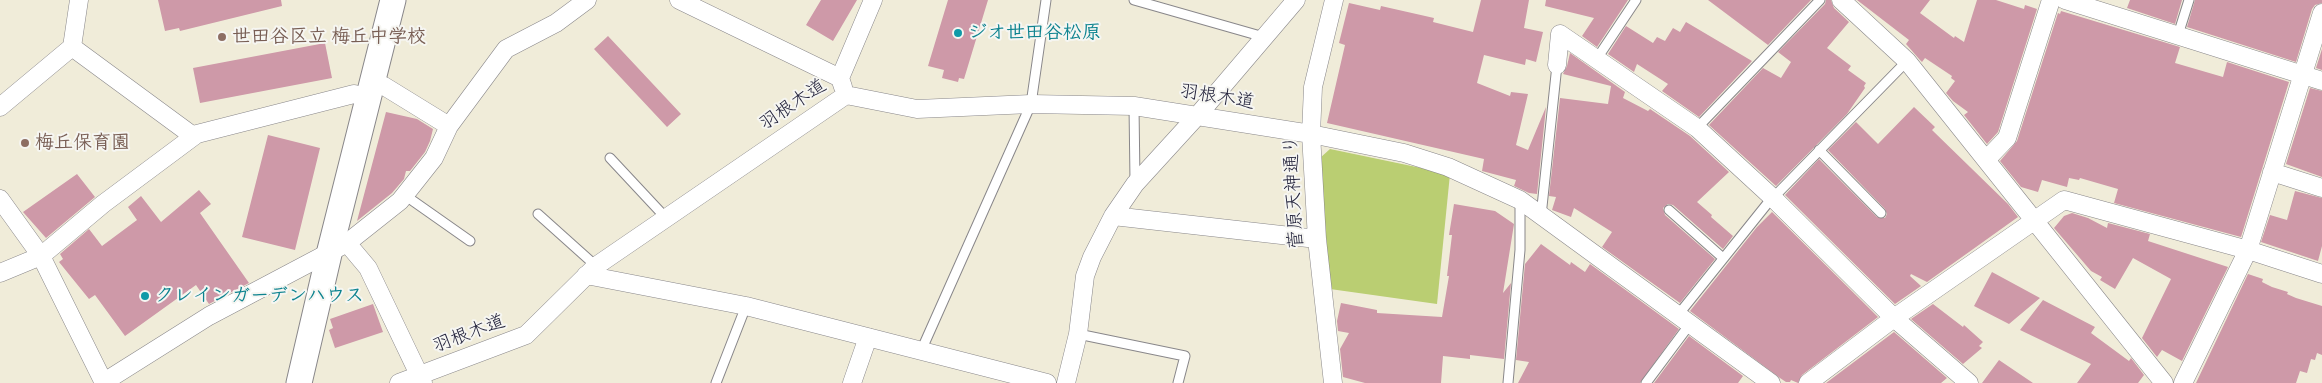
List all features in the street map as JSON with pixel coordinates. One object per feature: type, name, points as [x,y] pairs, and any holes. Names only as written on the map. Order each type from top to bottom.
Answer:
[{"type":"street","points":[[0,107],[72,47],[79,0]]},
{"type":"street","points":[[299,383],[338,246],[393,0]]},
{"type":"street","points":[[0,199],[41,256],[104,383],[209,316],[338,246],[406,196],[434,158],[449,126],[506,49],[556,23],[587,0]]},
{"type":"street","points":[[679,0],[840,78]]},
{"type":"street","points":[[846,95],[840,78],[873,0]]},
{"type":"street","points":[[1066,383],[1078,334],[1086,276],[1092,258],[1113,216],[1135,184],[1198,116],[1296,0]]},
{"type":"street","name":"菅原天神通り","points":[[1333,383],[1318,239],[1311,134],[1314,88],[1334,0]]},
{"type":"street","points":[[1841,0],[1907,61],[2164,383]]},
{"type":"street","points":[[1986,160],[2007,138],[2051,0]]},
{"type":"street","points":[[2065,0],[2322,81]]},
{"type":"street","points":[[2182,383],[2248,250],[2322,13]]},
{"type":"street","points":[[1556,65],[1560,34],[1696,128],[1773,198],[1894,318],[1969,383]]},
{"type":"street","points":[[72,47],[192,136]]},
{"type":"street","points":[[0,274],[41,256],[103,204],[192,136],[384,86],[449,126]]},
{"type":"street","name":"羽根木道","points":[[399,383],[422,380],[526,335],[591,271],[846,95],[917,109],[1031,104],[1134,106],[1311,134],[1413,155],[1448,167],[1520,200],[1771,383]]},
{"type":"street","points":[[2272,172],[2322,188]]},
{"type":"street","points":[[1808,383],[1894,318],[2064,200],[2248,250],[2322,274]]},
{"type":"street","points":[[1113,216],[1318,239]]},
{"type":"street","points":[[338,246],[368,268],[422,380]]},
{"type":"street","points":[[591,271],[746,306],[1047,383]]},
{"type":"street","points":[[852,383],[868,337]]},
{"type":"lane","points":[[921,351],[1031,104],[1046,0]]},
{"type":"lane","points":[[1134,0],[1264,37]]},
{"type":"lane","points":[[1596,60],[1636,0]]},
{"type":"lane","points":[[1696,128],[1820,0]]},
{"type":"lane","points":[[2178,35],[2189,0]]},
{"type":"lane","points":[[1646,383],[1723,258],[1773,198],[1907,61]]},
{"type":"lane","points":[[1541,216],[1556,65]]},
{"type":"lane","points":[[1134,106],[1135,184]]},
{"type":"lane","points":[[1820,150],[1882,213]]},
{"type":"lane","points":[[610,158],[666,218]]},
{"type":"lane","points":[[406,196],[470,241]]},
{"type":"lane","points":[[1508,383],[1520,250],[1520,200]]},
{"type":"lane","points":[[1668,210],[1723,258]]},
{"type":"lane","points":[[538,214],[591,271]]},
{"type":"lane","points":[[716,383],[746,306]]},
{"type":"lane","points":[[1078,334],[1185,356],[1178,383]]},
{"type":"green space","points":[[1330,149],[1450,174],[1437,304],[1330,289],[1320,158]]},
{"type":"building","points":[[158,0],[281,0],[282,6],[180,31],[179,28],[165,31]]},
{"type":"building","points":[[821,0],[857,0],[833,41],[806,25]]},
{"type":"building","name":"ジオ世田谷松原","points":[[948,0],[988,0],[964,79],[959,78],[958,82],[942,78],[944,70],[928,66]]},
{"type":"building","points":[[1481,0],[1529,0],[1524,28],[1543,32],[1536,62],[1526,59],[1525,65],[1484,55],[1477,83],[1510,96],[1511,92],[1528,94],[1516,145],[1528,150],[1546,107],[1537,194],[1529,193],[1514,186],[1516,180],[1482,171],[1484,159],[1327,123],[1345,45],[1339,43],[1349,3],[1380,10],[1381,6],[1434,18],[1433,22],[1473,32]]},
{"type":"building","points":[[1546,0],[1628,0],[1597,47],[1582,36],[1594,18],[1545,6]]},
{"type":"building","points":[[1708,0],[1811,0],[1768,45]]},
{"type":"building","points":[[1826,0],[1831,0],[1834,8],[1849,22],[1827,48],[1851,66],[1848,70],[1866,83],[1865,88],[1847,114],[1776,186],[1709,125],[1763,68],[1781,78],[1791,62],[1778,52],[1825,4]]},
{"type":"building","points":[[1857,0],[1930,0],[1920,13],[1954,38],[1955,36],[1964,42],[1977,0],[1996,0],[2024,9],[2025,5],[2037,9],[1998,132],[1987,144],[1964,115],[1968,112],[1946,93],[1955,81],[1951,78],[1952,76],[1925,58],[1922,62],[1906,44],[1909,40]]},
{"type":"building","points":[[2130,0],[2182,0],[2175,24],[2127,8]]},
{"type":"building","points":[[2195,0],[2322,0],[2322,3],[2315,5],[2312,9],[2296,62],[2187,27]]},
{"type":"building","points":[[2061,11],[2180,47],[2175,63],[2223,77],[2227,62],[2289,82],[2241,237],[2114,203],[2118,189],[2080,178],[2079,180],[2069,178],[2067,187],[2042,180],[2038,192],[2021,187],[2000,161],[2017,141],[2058,13],[2060,14]]},
{"type":"building","points":[[1686,22],[1752,61],[1699,117],[1662,91],[1668,84],[1637,64],[1634,72],[1608,54],[1626,26],[1653,43],[1657,37],[1665,41],[1673,28],[1680,32]]},
{"type":"building","points":[[608,36],[681,114],[667,127],[594,49]]},
{"type":"building","points":[[325,43],[332,78],[200,103],[193,68]]},
{"type":"building","points":[[2322,49],[2322,70],[2316,68]]},
{"type":"building","points":[[1570,53],[1625,92],[1623,98],[1648,111],[1650,109],[1690,136],[1729,172],[1697,202],[1733,236],[1723,249],[1673,205],[1668,204],[1663,208],[1665,215],[1715,259],[1680,303],[1602,247],[1612,232],[1574,208],[1571,217],[1552,210],[1556,197],[1549,196],[1560,98],[1608,104],[1611,86],[1563,74]]},
{"type":"building","points":[[2310,88],[2322,91],[2322,177],[2286,164]]},
{"type":"building","points":[[1914,107],[1935,127],[1932,130],[2008,204],[2018,217],[1927,282],[1911,274],[1910,276],[1921,286],[1895,304],[1785,195],[1819,159],[1877,217],[1885,218],[1887,214],[1885,209],[1828,150],[1856,122],[1878,144]]},
{"type":"building","points":[[386,112],[417,119],[433,129],[430,141],[425,152],[410,171],[406,171],[404,179],[392,193],[357,221]]},
{"type":"building","points":[[268,135],[320,148],[295,250],[242,237]]},
{"type":"building","points":[[77,174],[95,197],[46,238],[23,212]]},
{"type":"building","points":[[199,190],[211,204],[200,213],[249,283],[209,304],[196,285],[125,336],[95,295],[89,299],[59,262],[63,259],[60,254],[89,229],[102,246],[137,220],[128,207],[141,196],[161,222]]},
{"type":"building","points":[[2295,191],[2322,198],[2322,246],[2318,261],[2261,242],[2270,215],[2287,220]]},
{"type":"building","points":[[1454,204],[1495,211],[1514,224],[1503,293],[1511,283],[1504,359],[1470,355],[1470,359],[1443,356],[1441,383],[1365,383],[1343,377],[1340,349],[1349,333],[1338,331],[1337,321],[1341,303],[1377,310],[1377,313],[1442,317],[1449,276],[1447,276],[1452,235],[1449,235]]},
{"type":"building","points":[[1772,212],[1878,317],[1802,375],[1798,383],[1791,380],[1786,382],[1690,311],[1757,227]]},
{"type":"building","points":[[2072,213],[2088,218],[2107,228],[2108,223],[2150,234],[2148,241],[2228,267],[2182,361],[2162,350],[2157,357],[2142,338],[2171,279],[2133,258],[2115,289],[2100,280],[2102,277],[2091,271],[2054,228],[2064,216]]},
{"type":"building","points":[[1541,244],[1570,265],[1571,262],[1585,272],[1590,264],[1679,329],[1640,383],[1518,383],[1529,362],[1516,360],[1525,264]]},
{"type":"building","points":[[1992,272],[2040,298],[2009,324],[1974,306]]},
{"type":"building","points":[[2248,274],[2263,279],[2262,282],[2288,292],[2287,294],[2296,298],[2322,306],[2322,355],[2317,353],[2315,360],[2311,359],[2307,373],[2300,371],[2296,383],[2196,383]]},
{"type":"building","points":[[2043,300],[2095,327],[2091,333],[2129,361],[2131,358],[2144,375],[2138,383],[2077,383],[2091,364],[2020,330]]},
{"type":"building","points":[[373,304],[383,332],[335,348],[329,330],[333,328],[330,319]]},
{"type":"building","points":[[1933,304],[1963,327],[1964,325],[1983,342],[1979,346],[1982,348],[1963,364],[1911,319]]},
{"type":"building","points":[[1894,332],[1947,378],[1941,383],[1826,383]]},
{"type":"building","points":[[1689,336],[1743,376],[1738,383],[1654,383]]},
{"type":"building","points":[[1999,360],[2033,383],[1982,383]]},
{"type":"place","name":"ジオ世田谷松原","points":[[958,33]]},
{"type":"place","name":"世田谷区立 梅丘中学校","points":[[222,37]]},
{"type":"place","name":"梅丘保育園","points":[[25,143]]},
{"type":"place","name":"クレインガーデンハウス","points":[[145,296]]}]
